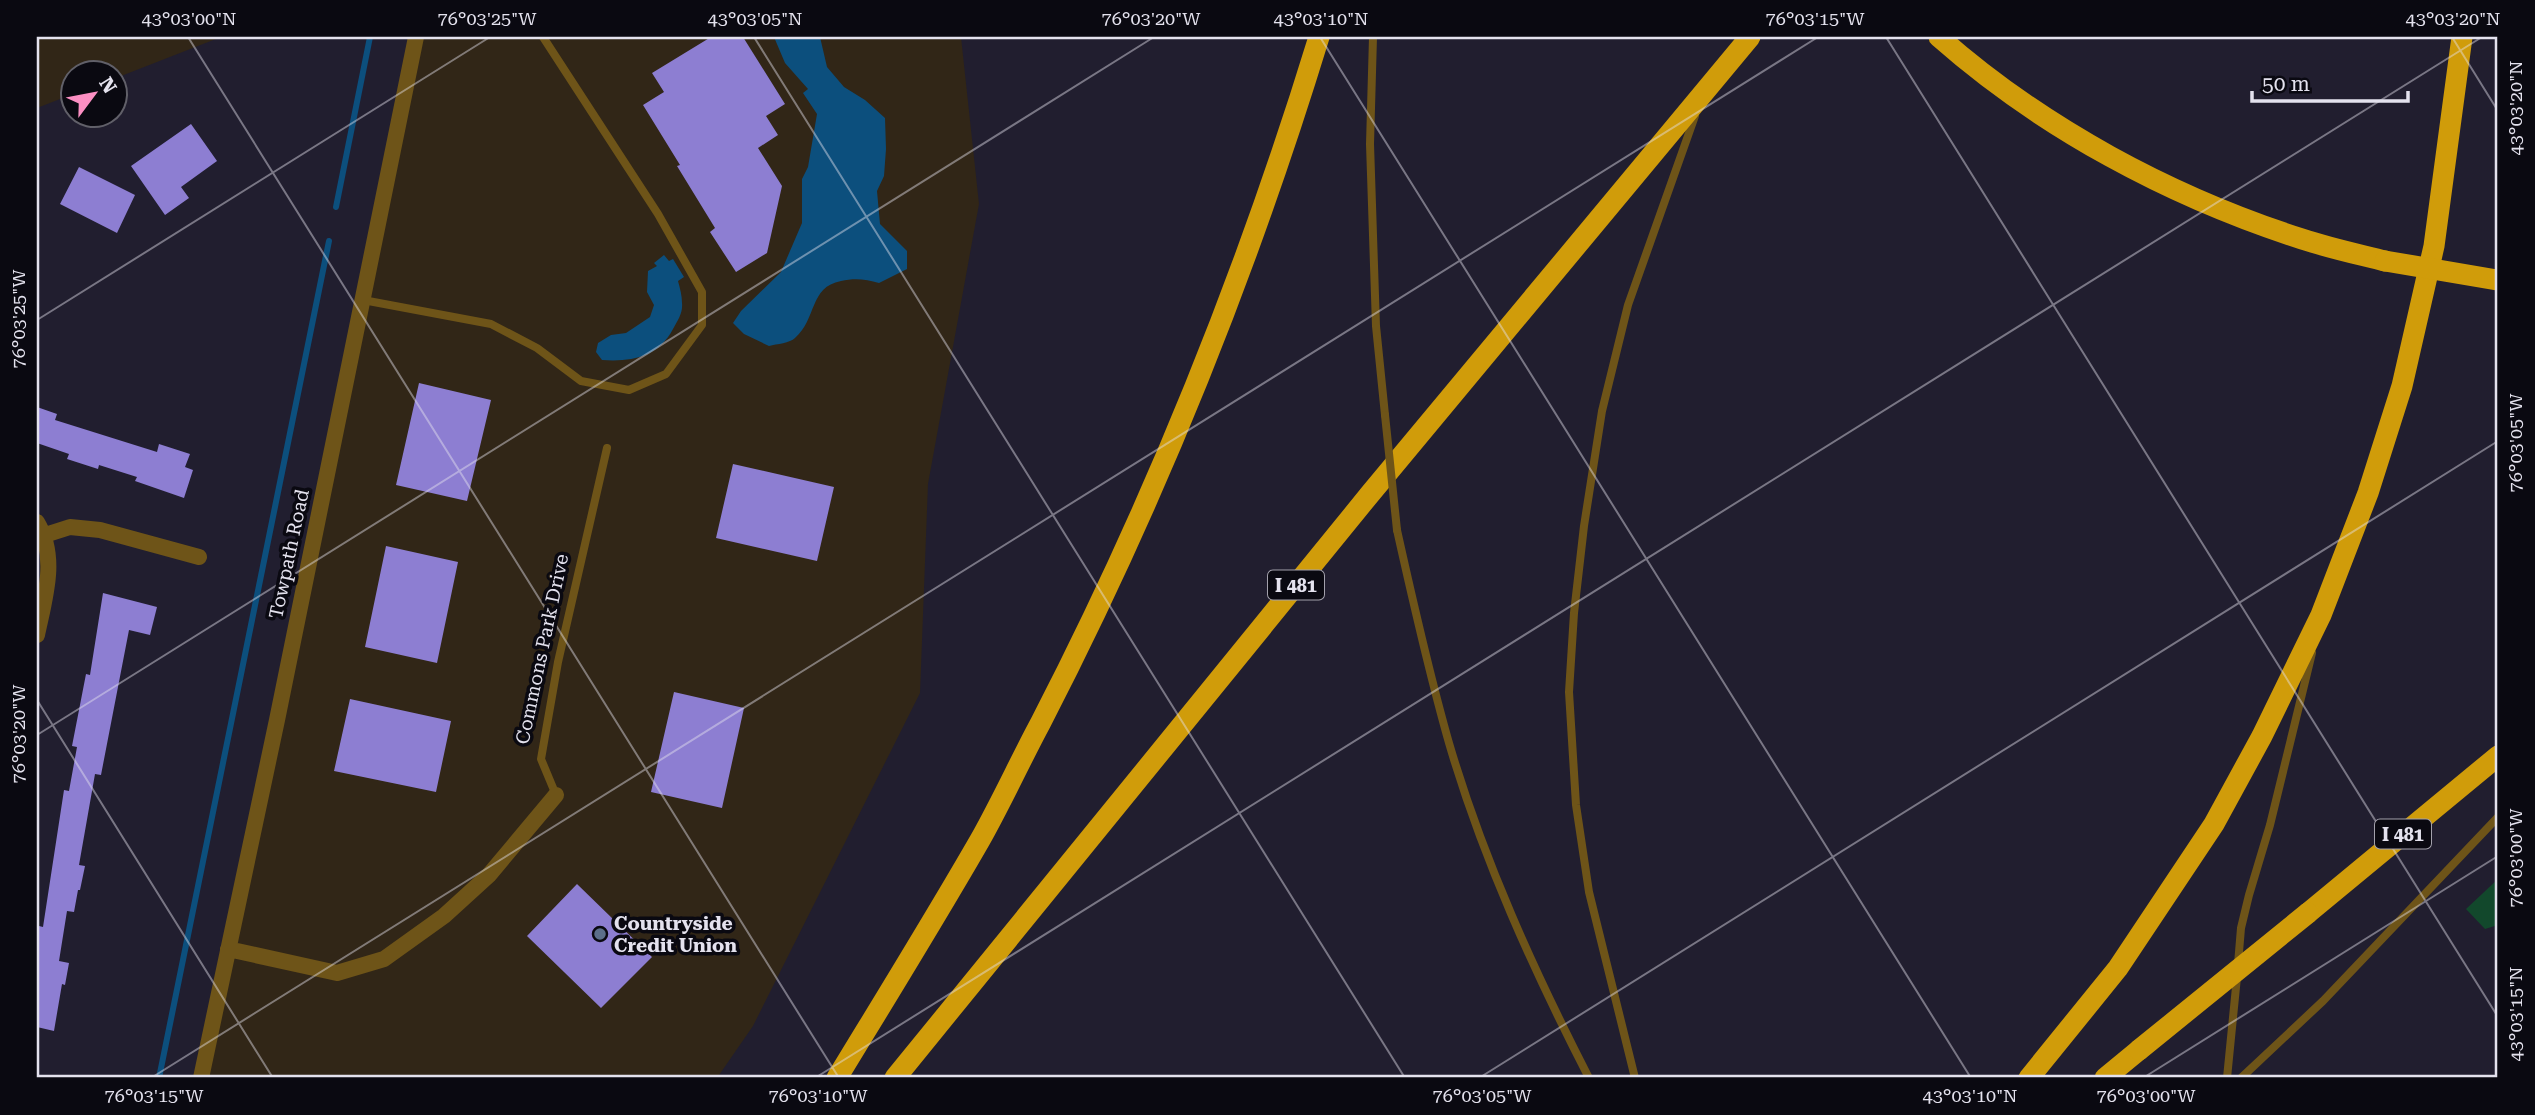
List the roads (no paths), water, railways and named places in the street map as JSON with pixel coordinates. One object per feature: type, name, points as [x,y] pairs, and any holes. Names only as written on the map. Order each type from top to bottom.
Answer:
[{"type":"highway","points":[[837,1078],[981,839],[1081,643],[1153,485],[1213,341],[1297,111],[1319,37]]},
{"type":"highway","name":"I 481","points":[[895,1078],[1370,494],[1750,37]]},
{"type":"highway","points":[[1939,37],[2048,119],[2104,152],[2235,215],[2292,235],[2385,261],[2498,280]]},
{"type":"highway","points":[[2028,1078],[2118,968],[2214,824],[2262,736],[2321,615],[2368,494],[2402,386],[2434,246],[2462,37]]},
{"type":"highway","name":"I 481","points":[[2105,1078],[2498,756]]},
{"type":"street","name":"Towpath Road","points":[[201,1078],[416,37]]},
{"type":"street","points":[[37,635],[47,585],[49,555],[41,529],[71,527],[100,530],[200,557]]},
{"type":"street","name":"Commons Park Drive","points":[[228,949],[337,973],[384,959],[444,916],[489,874],[556,795]]},
{"type":"lane","points":[[363,300],[491,324],[537,348],[581,381],[629,390],[666,374],[702,326],[702,292],[696,281],[658,214],[543,37]]},
{"type":"lane","points":[[1373,37],[1370,144],[1376,326],[1397,530],[1415,614],[1449,744],[1482,839],[1563,1028],[1589,1078]]},
{"type":"lane","points":[[1636,1078],[1589,892],[1576,805],[1569,692],[1573,630],[1584,526],[1605,398],[1628,305],[1702,96]]},
{"type":"lane","name":"Commons Park Drive","points":[[556,795],[541,759],[558,662],[607,448]]},
{"type":"lane","points":[[2227,1078],[2241,928],[2270,825],[2321,615]]},
{"type":"lane","points":[[2241,1078],[2323,1001],[2498,817]]},
{"type":"water","points":[[774,37],[820,37],[827,67],[844,87],[865,100],[885,118],[884,176],[877,191],[880,224],[907,251],[907,269],[879,283],[855,279],[831,284],[818,297],[807,322],[795,338],[769,346],[744,334],[733,323],[741,311],[781,272],[802,223],[802,179],[808,167],[817,114],[803,93],[808,89],[785,63]]},
{"type":"water","points":[[664,255],[669,261],[673,259],[684,277],[678,281],[682,307],[673,329],[660,346],[643,356],[624,360],[602,360],[596,352],[598,343],[611,335],[626,333],[650,317],[654,305],[647,292],[648,271],[657,266],[654,263]]},
{"type":"waterway","points":[[336,207],[370,37]]},
{"type":"waterway","points":[[159,1078],[329,241]]},
{"type":"place","name":"Countryside Credit Union","points":[[600,934]]}]
